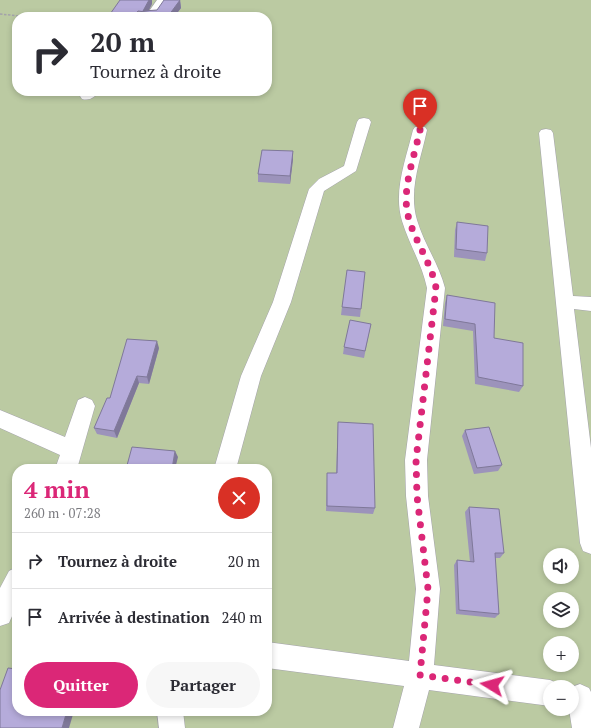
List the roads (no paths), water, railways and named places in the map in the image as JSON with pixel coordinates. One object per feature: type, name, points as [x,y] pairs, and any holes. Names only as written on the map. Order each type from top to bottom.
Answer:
[{"type":"street","points":[[155,12],[163,0]]},
{"type":"street","points":[[226,464],[251,376],[282,302],[317,189],[322,183],[348,172],[351,168],[364,122]]},
{"type":"street","points":[[406,728],[420,675],[428,589],[417,496],[416,460],[436,288],[433,272],[410,223],[407,210],[406,193],[420,130]]},
{"type":"street","points":[[546,133],[591,543]]},
{"type":"street","points":[[565,302],[591,304]]},
{"type":"street","points":[[0,419],[69,460],[85,406]]},
{"type":"street","points":[[5,607],[12,591]]},
{"type":"street","points":[[272,656],[543,692]]},
{"type":"street","points":[[581,698],[585,728]]},
{"type":"street","points":[[171,716],[172,728]]}]
